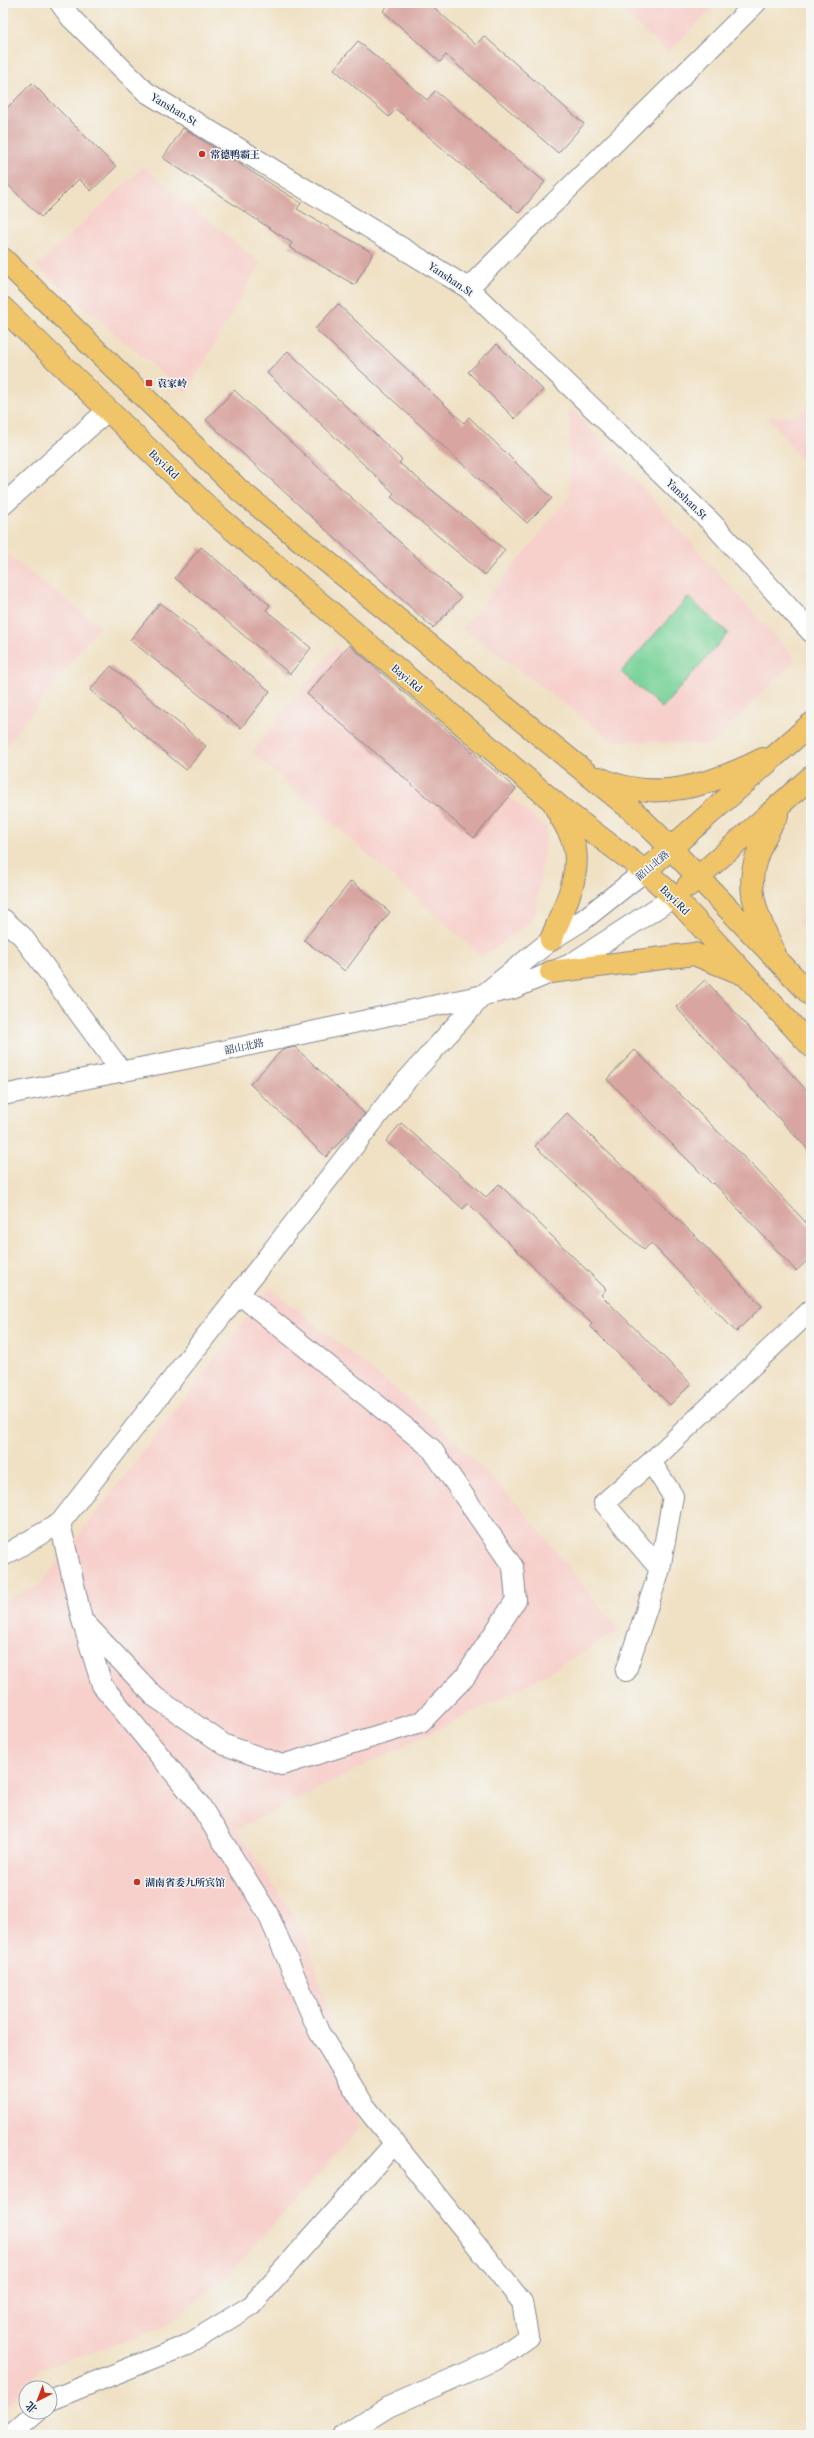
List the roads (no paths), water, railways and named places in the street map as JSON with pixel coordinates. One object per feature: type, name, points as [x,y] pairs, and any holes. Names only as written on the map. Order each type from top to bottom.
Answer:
[{"type":"main road","points":[[3,259],[239,490],[633,811],[811,995]]},
{"type":"main road","name":"Bayi.Rd","points":[[3,308],[216,515],[550,798],[645,871],[674,897],[811,1046]]},
{"type":"main road","name":"韶山北路","points":[[645,871],[811,724]]},
{"type":"main road","points":[[580,768],[601,779],[640,790],[685,789],[720,778],[785,748]]},
{"type":"main road","name":"韶山北路","points":[[674,897],[698,878],[811,777]]},
{"type":"main road","points":[[550,798],[573,840],[575,861],[573,880],[551,940]]},
{"type":"main road","points":[[782,966],[754,907],[751,890],[752,872],[763,842],[785,801]]},
{"type":"main road","points":[[551,972],[694,954],[746,975]]},
{"type":"street","name":"Yanshan.St","points":[[60,3],[71,18],[146,92],[468,288],[712,523],[811,632]]},
{"type":"street","points":[[468,288],[756,3]]},
{"type":"street","points":[[3,505],[108,410]]},
{"type":"street","name":"韶山北路","points":[[484,994],[551,940],[583,920],[645,871]]},
{"type":"street","name":"韶山北路","points":[[3,1095],[122,1072],[512,989],[570,964],[674,897]]},
{"type":"street","points":[[3,919],[22,936],[122,1072]]},
{"type":"street","points":[[3,1556],[60,1523],[396,1092],[484,994]]},
{"type":"street","points":[[82,1620],[155,1697],[225,1745],[282,1765],[421,1722],[466,1677],[516,1600],[513,1567],[431,1448],[239,1294]]},
{"type":"street","points":[[660,1569],[604,1503],[651,1462],[811,1310]]},
{"type":"street","points":[[626,1671],[660,1569],[673,1496],[651,1462]]},
{"type":"street","points":[[60,1523],[82,1620],[102,1685],[200,1805],[267,1912],[318,2032],[364,2105],[522,2302],[528,2337],[497,2359],[388,2407],[344,2435]]},
{"type":"street","points":[[58,2397],[187,2345],[252,2305],[395,2143]]},
{"type":"street","points":[[11,2435],[28,2420]]},
{"type":"place","name":"常德鸭霸王","points":[[202,154]]},
{"type":"place","name":"袁家岭","points":[[149,383]]},
{"type":"place","name":"湖南省委九所宾馆","points":[[137,1882]]}]
